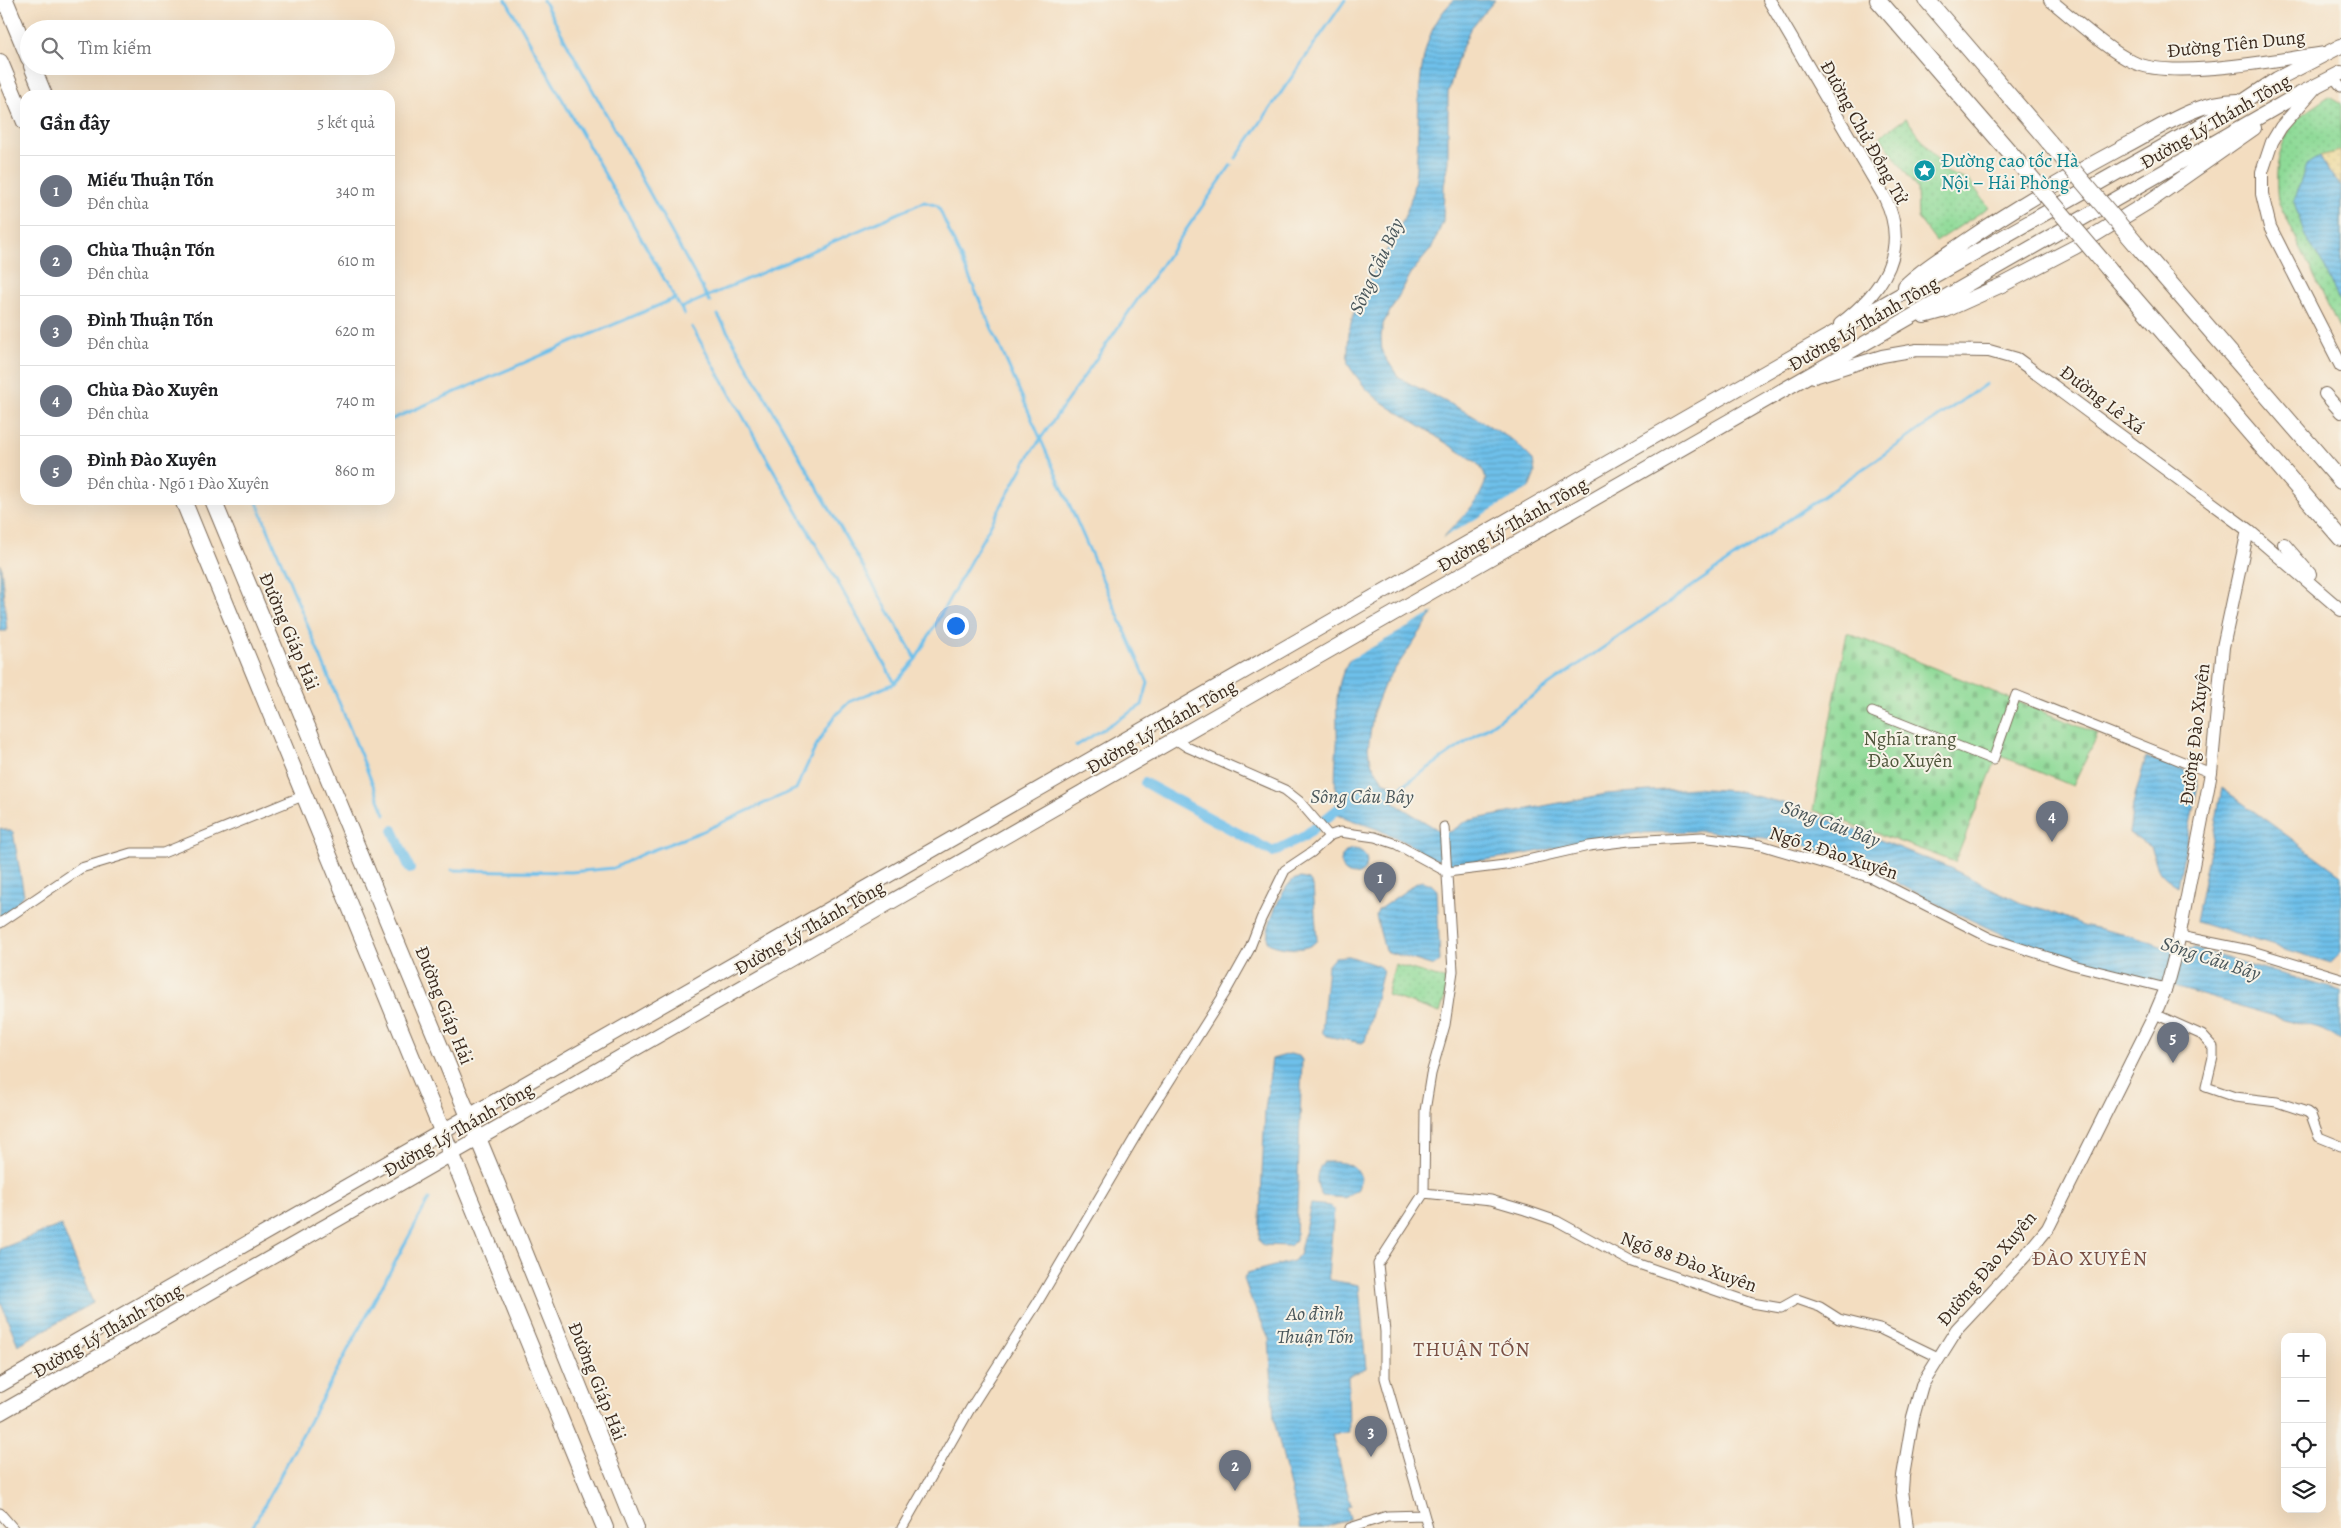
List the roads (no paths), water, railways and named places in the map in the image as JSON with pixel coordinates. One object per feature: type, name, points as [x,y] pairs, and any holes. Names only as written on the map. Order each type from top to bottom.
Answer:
[{"type":"highway","points":[[4,0],[20,37]]},
{"type":"highway","points":[[1878,0],[2341,538]]},
{"type":"highway","points":[[1927,0],[2341,481]]},
{"type":"highway","points":[[0,62],[20,110]]},
{"type":"highway","points":[[36,75],[42,90]]},
{"type":"highway","points":[[185,505],[294,766],[605,1528]]},
{"type":"highway","name":"Đường Giáp Hải","points":[[215,505],[469,1116],[636,1528]]},
{"type":"highway","points":[[294,766],[320,756]]},
{"type":"main road","name":"Đường Chử Đồng Tử","points":[[1769,0],[1885,198],[1891,213],[1894,231],[1895,246],[1888,270],[1875,292],[1851,315],[1810,347]]},
{"type":"main road","name":"Đường Tiên Dung","points":[[2050,0],[2126,58],[2154,69],[2175,70],[2218,66],[2328,52]]},
{"type":"main road","name":"Đường Lý Thánh Tông","points":[[0,1385],[1893,299],[2244,101],[2277,78],[2341,46]]},
{"type":"main road","name":"Đường Lý Thánh Tông","points":[[0,1413],[2270,111],[2318,84],[2338,79]]},
{"type":"main road","points":[[2318,84],[2288,119],[2272,142],[2262,172],[2262,194],[2270,227],[2341,366]]},
{"type":"main road","points":[[1893,299],[1922,270],[2034,196],[2172,122],[2209,106],[2227,101],[2244,101]]},
{"type":"main road","points":[[1904,321],[1946,310],[2004,284],[2075,247],[2194,172],[2250,132],[2270,111]]},
{"type":"main road","name":"Đường Lê Xá","points":[[1799,381],[1898,352],[1917,350],[1979,350],[2003,354],[2025,365],[2248,530],[2338,607]]},
{"type":"main road","points":[[2325,394],[2341,412]]},
{"type":"main road","points":[[1704,408],[1717,428]]},
{"type":"main road","name":"Đường Đào Xuyên","points":[[1908,1528],[1902,1490],[1913,1417],[1919,1392],[1938,1357],[1957,1329],[2026,1255],[2048,1228],[2155,1014],[2166,988],[2179,940],[2211,772],[2223,647],[2248,530]]},
{"type":"main road","points":[[2284,544],[2338,607]]},
{"type":"main road","points":[[1137,732],[1150,754]]},
{"type":"street","points":[[1872,712],[1992,760],[2016,695],[2211,772]]},
{"type":"street","points":[[1174,739],[1187,747],[1285,790],[1299,801],[1327,833]]},
{"type":"street","points":[[0,924],[81,868],[132,853],[163,853],[305,794]]},
{"type":"street","points":[[1428,1528],[1385,1378],[1385,1332],[1378,1264],[1424,1193],[1425,1111],[1431,1074],[1445,1025],[1452,980],[1452,948],[1444,827]]},
{"type":"street","points":[[902,1528],[970,1409],[1036,1305],[1148,1115],[1225,993],[1250,950],[1261,919],[1285,870],[1312,852],[1327,833],[1340,832],[1375,837],[1396,844],[1447,869]]},
{"type":"street","name":"Ngõ 2 Đào Xuyên","points":[[1447,869],[1505,865],[1589,846],[1629,841],[1702,837],[1761,845],[1872,878],[1990,938],[2073,964],[2166,988]]},
{"type":"street","points":[[2179,940],[2249,950],[2341,978]]},
{"type":"street","points":[[2155,1014],[2202,1035],[2213,1047],[2213,1057],[2206,1087],[2235,1097],[2277,1102],[2307,1112],[2311,1115],[2319,1137],[2341,1146]]},
{"type":"street","name":"Ngõ 88 Đào Xuyên","points":[[1424,1193],[1491,1200],[1525,1210],[1557,1221],[1630,1261],[1670,1276],[1733,1295],[1752,1303],[1781,1308],[1797,1300],[1820,1307],[1839,1319],[1880,1329],[1938,1357]]},
{"type":"street","points":[[0,1513],[13,1528]]},
{"type":"street","points":[[1350,1528],[1387,1516],[1424,1515]]},
{"type":"water","name":"Sông Cầu Bây","points":[[1454,0],[1495,0],[1470,29],[1459,55],[1448,93],[1448,161],[1444,186],[1443,222],[1431,249],[1412,272],[1383,324],[1381,337],[1382,352],[1399,378],[1468,413],[1514,441],[1533,460],[1535,473],[1530,486],[1432,615],[1384,685],[1373,713],[1368,749],[1372,764],[1383,781],[1393,785],[1398,791],[1394,803],[1443,833],[1452,831],[1466,821],[1606,794],[1694,788],[1735,791],[1783,803],[1950,868],[2021,903],[2046,910],[2083,925],[2135,937],[2169,949],[2180,951],[2195,949],[2341,991],[2341,1040],[2322,1030],[2016,941],[1937,904],[1864,865],[1793,841],[1701,831],[1637,833],[1453,865],[1433,858],[1377,829],[1338,815],[1335,780],[1337,703],[1343,673],[1348,662],[1442,539],[1475,502],[1485,484],[1483,470],[1475,461],[1382,402],[1365,387],[1348,364],[1350,329],[1355,310],[1363,291],[1403,221],[1410,202],[1415,178],[1422,68],[1428,42],[1438,19]]},
{"type":"water","points":[[2320,156],[2329,172],[2341,186],[2341,305],[2325,268],[2305,236],[2294,202],[2306,165]]},
{"type":"water","points":[[0,564],[1,566],[7,631],[0,631]]},
{"type":"water","points":[[2146,757],[2190,773],[2196,777],[2198,784],[2178,886],[2161,873],[2150,847],[2129,833],[2133,804]]},
{"type":"water","points":[[2222,788],[2341,875],[2341,953],[2331,963],[2196,922]]},
{"type":"water","points":[[0,828],[13,832],[24,895],[5,914],[0,916]]},
{"type":"water","points":[[1354,849],[1363,853],[1367,862],[1363,871],[1354,875],[1345,871],[1341,862],[1345,853]]},
{"type":"water","points":[[1301,878],[1309,880],[1313,886],[1317,940],[1307,947],[1294,949],[1268,943],[1268,930],[1278,903],[1291,882]]},
{"type":"water","points":[[1423,881],[1431,884],[1437,890],[1440,961],[1434,966],[1385,951],[1376,916],[1378,910],[1418,882]]},
{"type":"water","points":[[1349,956],[1379,966],[1383,971],[1365,1041],[1362,1043],[1326,1036],[1322,1032],[1328,965],[1335,957]]},
{"type":"water","points":[[1290,1054],[1299,1056],[1302,1060],[1296,1240],[1290,1246],[1262,1245],[1259,1240],[1265,1110],[1272,1059]]},
{"type":"water","points":[[1323,1162],[1340,1163],[1354,1168],[1361,1178],[1358,1189],[1345,1198],[1322,1196],[1317,1179],[1318,1171]]},
{"type":"water","name":"Ao đình Thuận Tốn","points":[[1311,1204],[1330,1206],[1334,1210],[1328,1275],[1330,1280],[1359,1285],[1366,1369],[1348,1376],[1349,1433],[1332,1434],[1351,1505],[1347,1507],[1350,1519],[1323,1528],[1300,1528],[1274,1420],[1269,1338],[1244,1279],[1247,1273],[1294,1261],[1299,1255]]},
{"type":"water","points":[[61,1225],[93,1303],[18,1345],[0,1301],[0,1249]]},
{"type":"waterway","points":[[506,0],[684,314]]},
{"type":"waterway","points":[[543,0],[710,302]]},
{"type":"waterway","points":[[1236,158],[1345,0]]},
{"type":"waterway","points":[[452,870],[571,872],[614,868],[642,854],[701,832],[796,789],[817,744],[835,716],[849,702],[895,683],[916,659],[1030,454],[1231,165]]},
{"type":"waterway","points":[[681,308],[924,202],[938,206],[1148,683],[1142,705],[1076,746]]},
{"type":"waterway","points":[[395,418],[676,298]]},
{"type":"waterway","points":[[718,315],[916,659]]},
{"type":"waterway","points":[[692,327],[895,683]]},
{"type":"waterway","points":[[1395,791],[1986,384]]},
{"type":"waterway","points":[[258,505],[385,814]]},
{"type":"waterway","points":[[1145,783],[1273,852],[1303,837],[1348,801]]},
{"type":"waterway","points":[[393,830],[410,869]]},
{"type":"waterway","points":[[252,1528],[429,1199]]},
{"type":"place","name":"Đường cao tốc Hà Nội – Hải Phòng","points":[[1925,171]]},
{"type":"place","name":"Chùa Đào Xuyên","points":[[2052,842]]},
{"type":"place","name":"Miếu Thuận Tốn","points":[[1380,903]]},
{"type":"place","name":"Đình Đào Xuyên","points":[[2173,1063]]},
{"type":"place","name":"Đình Thuận Tốn","points":[[1371,1457]]},
{"type":"place","name":"Chùa Thuận Tốn","points":[[1235,1491]]},
{"type":"district","name":"ĐÀO XUYÊN","points":[[2090,1258]]},
{"type":"district","name":"THUẬN TỐN","points":[[1472,1349]]},
{"type":"park label","name":"Nghĩa trang Đào Xuyên","points":[[1910,749]]}]
